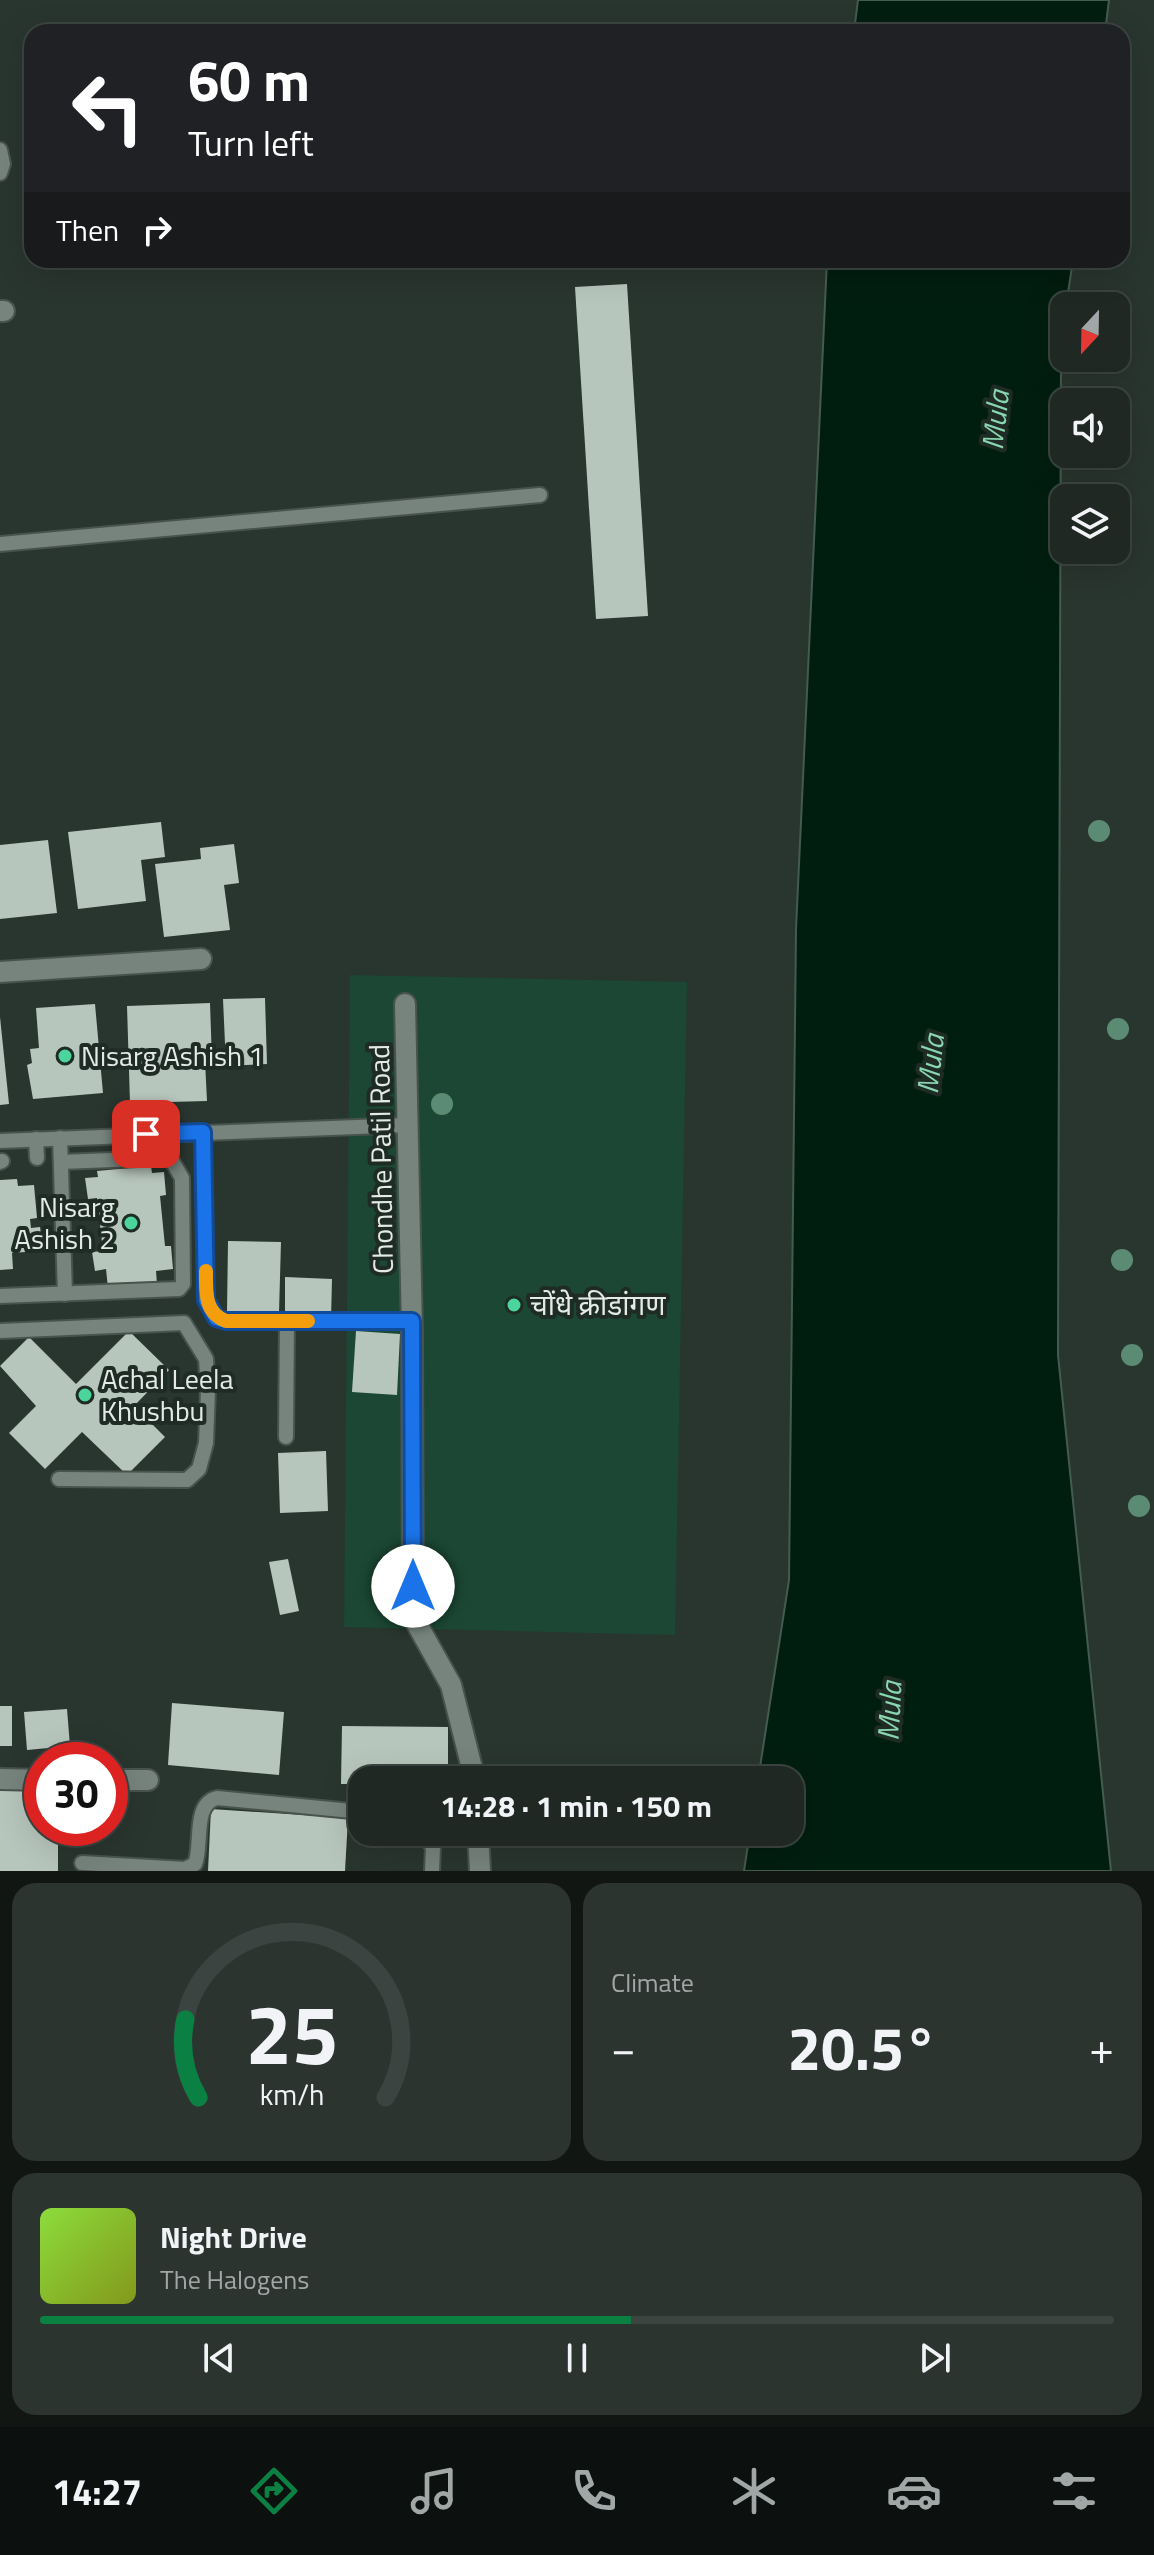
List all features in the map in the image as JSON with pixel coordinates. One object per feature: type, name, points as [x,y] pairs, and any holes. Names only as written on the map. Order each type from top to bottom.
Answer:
[{"type":"street","points":[[0,972],[201,959]]},
{"type":"street","name":"Chondhe Patil Road","points":[[405,1004],[412,1321],[413,1617],[451,1685],[471,1766]]},
{"type":"street","points":[[0,1779],[24,1780]]},
{"type":"street","points":[[128,1780],[148,1780]]},
{"type":"street","points":[[479,1846],[480,1871]]},
{"type":"lane","points":[[0,150],[3,164],[0,173]]},
{"type":"lane","points":[[0,544],[540,495]]},
{"type":"lane","points":[[0,1141],[408,1125]]},
{"type":"lane","points":[[203,1132],[206,1300],[216,1318],[226,1321],[287,1322],[412,1321]]},
{"type":"lane","points":[[60,1138],[65,1294]]},
{"type":"lane","points":[[36,1139],[37,1158]]},
{"type":"lane","points":[[0,1296],[179,1289],[185,1278],[182,1192],[178,1168],[164,1158],[61,1162]]},
{"type":"lane","points":[[286,1437],[287,1322]]},
{"type":"lane","points":[[0,1331],[184,1323],[206,1359],[206,1443],[199,1469],[187,1480],[59,1479]]},
{"type":"lane","points":[[82,1863],[185,1869],[195,1864],[199,1855],[203,1807],[209,1800],[217,1798],[348,1811]]},
{"type":"lane","points":[[432,1846],[432,1871]]},
{"type":"shaded area","name":"चोंधे क्रीडांगण","points":[[350,975],[687,982],[675,1635],[344,1627]]},
{"type":"water","points":[[858,0],[1109,0],[1106,24],[855,24]]},
{"type":"water","name":"Mula","points":[[827,268],[1072,268],[1068,292],[1050,292],[1050,372],[1061,372],[1061,388],[1050,388],[1050,468],[1061,468],[1061,484],[1050,484],[1050,564],[1060,564],[1058,1355],[1111,1871],[744,1871],[748,1846],[804,1846],[804,1766],[760,1766],[789,1580],[796,929]]},
{"type":"building","points":[[627,284],[648,616],[596,619],[575,287]]},
{"type":"building","points":[[161,822],[165,857],[141,860],[146,901],[78,909],[68,832]]},
{"type":"building","points":[[48,840],[57,913],[0,919],[0,845]]},
{"type":"building","points":[[234,844],[239,883],[224,885],[230,930],[164,937],[155,864],[201,859],[200,848]]},
{"type":"building","points":[[265,998],[267,1064],[226,1066],[223,999]]},
{"type":"building","points":[[210,1003],[212,1061],[205,1061],[207,1101],[130,1103],[127,1006]]},
{"type":"building","name":"Nisarg Ashish 1","points":[[95,1004],[103,1093],[33,1099],[27,1065],[32,1063],[30,1049],[39,1048],[36,1008]]},
{"type":"building","points":[[0,1017],[9,1104],[0,1105]]},
{"type":"building","name":"Nisarg Ashish 2","points":[[151,1166],[152,1173],[164,1172],[166,1195],[160,1196],[165,1246],[171,1246],[173,1269],[156,1271],[157,1284],[108,1288],[106,1269],[95,1271],[92,1252],[103,1251],[97,1198],[88,1199],[85,1178],[98,1177],[97,1171]]},
{"type":"building","name":"Nisarg Ashish 2","points":[[17,1179],[18,1186],[34,1185],[37,1218],[30,1219],[31,1228],[40,1227],[42,1241],[25,1242],[25,1252],[12,1253],[13,1269],[0,1270],[0,1180]]},
{"type":"building","points":[[228,1241],[281,1242],[279,1313],[227,1312]]},
{"type":"building","points":[[285,1277],[332,1279],[331,1320],[285,1318]]},
{"type":"building","name":"Achal Leela Khushbu","points":[[129,1331],[169,1370],[134,1406],[165,1437],[127,1475],[82,1432],[45,1469],[9,1433],[36,1406],[0,1366],[29,1337],[76,1384]]},
{"type":"building","points":[[356,1331],[400,1334],[397,1395],[352,1392]]},
{"type":"building","points":[[326,1451],[328,1511],[280,1513],[278,1453]]},
{"type":"building","points":[[288,1559],[299,1611],[280,1615],[269,1562]]},
{"type":"building","points":[[172,1703],[284,1712],[279,1775],[168,1765]]},
{"type":"building","points":[[0,1706],[12,1706],[12,1746],[0,1746]]},
{"type":"building","points":[[67,1709],[70,1742],[26,1742],[24,1712]]},
{"type":"building","points":[[342,1726],[448,1727],[448,1766],[348,1766],[348,1784],[341,1784]]},
{"type":"building","points":[[0,1790],[24,1790],[24,1846],[58,1846],[58,1871],[0,1871]]},
{"type":"building","points":[[211,1809],[348,1818],[345,1871],[208,1871]]},
{"type":"slow traffic","points":[[206,1271],[206,1300],[216,1318],[226,1321],[308,1321]]},
{"type":"place","name":"Nisarg Ashish 1","points":[[65,1056]]},
{"type":"place","name":"Nisarg Ashish 2","points":[[131,1223]]},
{"type":"place","name":"चोंधे क्रीडांगण","points":[[514,1305]]},
{"type":"place","name":"Achal Leela Khushbu","points":[[85,1395]]},
{"type":"route","points":[[146,1134],[203,1132],[206,1300],[216,1318],[226,1321],[412,1321],[413,1586]]}]
